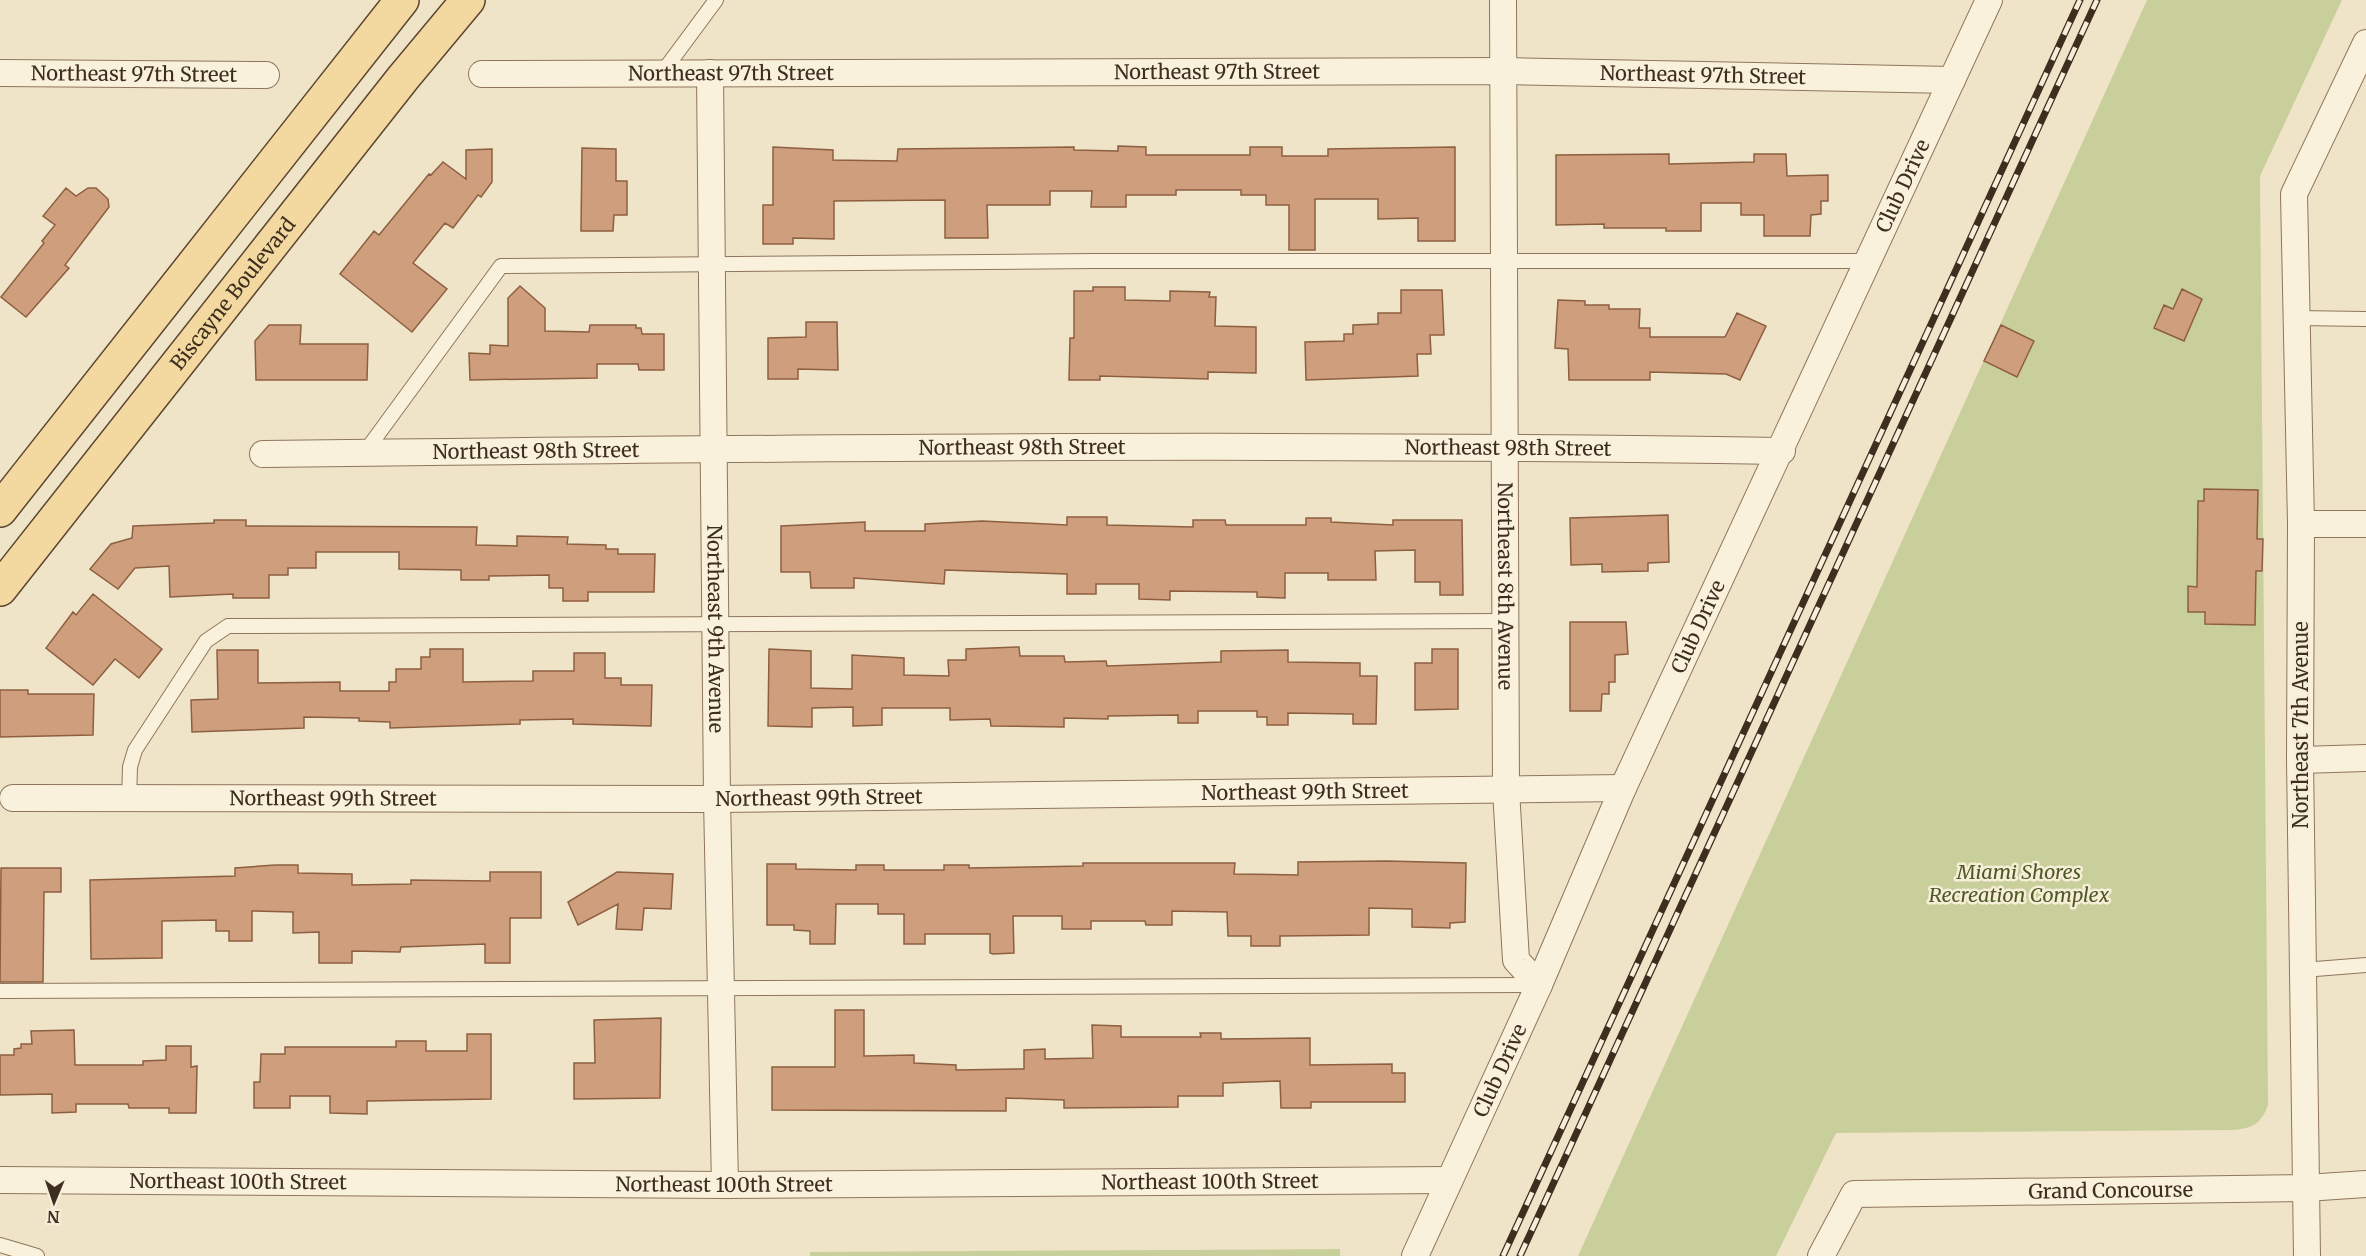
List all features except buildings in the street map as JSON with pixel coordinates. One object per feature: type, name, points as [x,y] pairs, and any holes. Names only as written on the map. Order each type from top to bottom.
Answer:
[{"type":"main road","points":[[0,510],[402,0]]},
{"type":"main road","name":"Biscayne Boulevard","points":[[0,589],[403,78],[468,0]]},
{"type":"street","name":"Northeast 8th Avenue","points":[[1503,0],[1506,790],[1516,960],[1539,985]]},
{"type":"street","name":"Club Drive","points":[[1415,1256],[1539,985],[1623,789],[1782,451],[1989,0]]},
{"type":"street","points":[[2355,94],[2366,43]]},
{"type":"street","name":"Northeast 97th Street","points":[[482,74],[1505,71],[1952,80]]},
{"type":"street","name":"Northeast 97th Street","points":[[0,73],[266,75]]},
{"type":"street","name":"Northeast 9th Avenue","points":[[710,73],[717,799],[725,1185]]},
{"type":"street","name":"Northeast 7th Avenue","points":[[2307,1256],[2300,760],[2301,524],[2294,194],[2355,94]]},
{"type":"street","name":"Northeast 98th Street","points":[[263,454],[714,448],[1503,446],[1782,451]]},
{"type":"street","points":[[2301,524],[2366,524]]},
{"type":"street","points":[[2300,760],[2366,758]]},
{"type":"street","name":"Northeast 99th Street","points":[[13,798],[129,800],[717,799],[1623,789]]},
{"type":"street","name":"Northeast 100th Street","points":[[0,1180],[725,1185],[1449,1180]]},
{"type":"street","name":"Grand Concourse","points":[[1821,1256],[1854,1194],[2306,1188],[2366,1184]]},
{"type":"lane","points":[[662,73],[716,0]]},
{"type":"lane","points":[[365,452],[501,266],[1868,261]]},
{"type":"lane","points":[[2297,318],[2366,319]]},
{"type":"lane","points":[[129,800],[130,767],[135,750],[206,641],[228,626],[1504,621]]},
{"type":"lane","points":[[2303,970],[2366,965]]},
{"type":"lane","points":[[0,991],[1539,985]]},
{"type":"lane","points":[[0,1245],[37,1256]]},
{"type":"green space","name":"Miami Shores Recreation Complex","points":[[2147,0],[2342,0],[2260,176],[2268,1105],[2262,1117],[2255,1124],[2233,1130],[1836,1133],[1776,1256],[1578,1256]]},
{"type":"green space","points":[[1340,1249],[1340,1256],[810,1256],[810,1252]]},
{"type":"railway","points":[[1503,1256],[2080,0]]},
{"type":"railway","points":[[1520,1256],[2097,0]]}]
